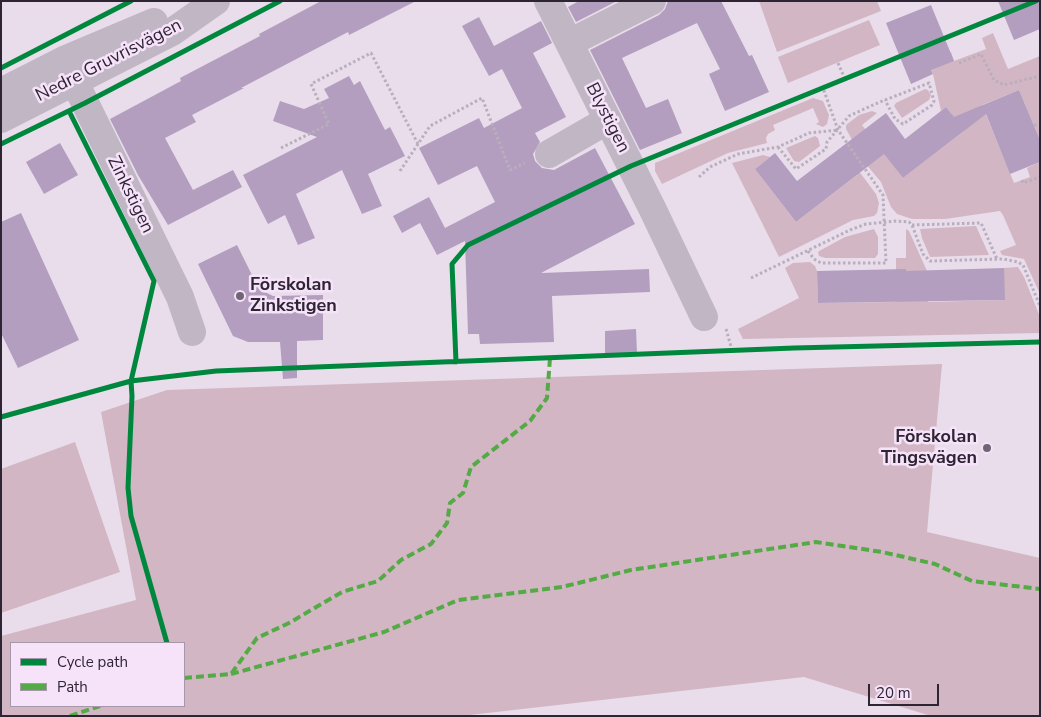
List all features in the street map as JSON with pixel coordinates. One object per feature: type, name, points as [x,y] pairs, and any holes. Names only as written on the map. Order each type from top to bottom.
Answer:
[{"type":"street","name":"Nedre Gruvrisvägen","points":[[1,119],[69,70],[203,1]]},
{"type":"street","name":"Nedre Gruvrisvägen","points":[[1,92],[69,70],[172,32],[216,1]]},
{"type":"street","name":"Blystigen","points":[[548,1],[704,317]]},
{"type":"street","points":[[569,43],[652,1]]},
{"type":"street","name":"Zinkstigen","points":[[69,70],[180,297],[192,332]]},
{"type":"street","points":[[549,154],[608,120]]},
{"type":"path","points":[[280,148],[329,124],[311,84],[371,53],[418,144]]},
{"type":"path","points":[[959,63],[981,54],[994,80],[1004,85],[1040,76]]},
{"type":"path","points":[[838,63],[845,79]]},
{"type":"path","points":[[838,82],[854,76]]},
{"type":"path","points":[[778,147],[796,169],[826,149],[827,142],[849,116],[885,100],[929,83],[934,101],[932,105],[903,124],[895,119],[885,100]]},
{"type":"path","points":[[814,92],[830,85]]},
{"type":"path","points":[[808,251],[814,259],[821,263],[886,263],[883,195],[838,130],[823,88]]},
{"type":"path","points":[[400,171],[430,126],[482,98],[510,170],[549,154]]},
{"type":"path","points":[[1034,125],[1040,125]]},
{"type":"path","points":[[699,177],[710,167],[731,156],[778,147],[810,133],[838,130]]},
{"type":"path","points":[[1022,180],[1023,183],[1040,177]]},
{"type":"path","points":[[751,278],[850,230],[885,222],[909,222],[912,225],[981,223],[997,259]]},
{"type":"path","points":[[912,225],[923,254],[930,261],[997,259],[1013,260],[1023,265],[1040,306]]},
{"type":"path","points":[[722,351],[740,350]]},
{"type":"shaded area","points":[[759,1],[877,1],[881,11],[777,52]]},
{"type":"shaded area","points":[[869,20],[880,45],[788,83],[778,57]]},
{"type":"shaded area","points":[[993,33],[1008,69],[1040,56],[1040,140],[1019,90],[982,105],[1014,183],[1030,177],[1027,168],[1040,162],[1040,294],[1024,259],[1002,255],[1000,251],[1016,245],[1000,211],[945,219],[912,219],[897,214],[891,207],[881,182],[865,163],[846,129],[846,125],[859,115],[872,111],[877,113],[862,125],[903,178],[964,131],[946,107],[941,111],[933,74],[927,61],[951,52],[954,61],[986,49],[982,38]]},
{"type":"shaded area","points":[[925,89],[931,95],[929,100],[902,118],[894,106],[896,103]]},
{"type":"shaded area","points":[[813,98],[823,101],[829,115],[827,124],[823,127],[816,124],[819,122],[813,108],[773,125],[775,130],[768,134],[766,138],[767,143],[728,153],[662,184],[655,171],[655,163]]},
{"type":"shaded area","points":[[815,136],[818,138],[820,146],[799,162],[794,161],[786,148]]},
{"type":"shaded area","points":[[838,149],[843,150],[876,194],[879,203],[877,213],[874,216],[853,220],[779,257],[732,163],[763,155],[770,157],[755,169],[796,222],[857,175]]},
{"type":"shaded area","points":[[976,226],[989,255],[930,257],[920,229]]},
{"type":"shaded area","points":[[874,229],[878,237],[878,254],[875,258],[825,258],[819,256],[818,252],[845,237]]},
{"type":"shaded area","points":[[906,229],[909,231],[927,271],[928,302],[1004,300],[1004,268],[1018,267],[1040,317],[1040,333],[743,339],[738,329],[799,298],[785,268],[793,263],[810,262],[815,266],[817,271],[818,303],[896,302],[896,258],[906,258]]},
{"type":"shaded area","points":[[942,364],[927,532],[1040,558],[1040,716],[931,716],[804,677],[461,716],[1,716],[1,636],[136,600],[101,412],[167,390]]},
{"type":"shaded area","points":[[75,442],[120,572],[1,613],[1,469]]},
{"type":"building","points":[[321,1],[416,1],[349,35],[348,32],[241,88],[244,88],[192,115],[196,122],[165,138],[193,190],[233,170],[242,187],[168,225],[138,175],[110,119],[181,81],[180,78]]},
{"type":"building","points":[[579,1],[617,1],[576,22],[568,7]]},
{"type":"building","points":[[668,1],[721,1],[749,56],[752,55],[769,92],[725,111],[709,74],[720,69],[697,23],[622,58],[646,108],[668,99],[682,133],[640,150],[590,50],[659,15],[665,9]]},
{"type":"building","points":[[998,1],[1040,1],[1040,29],[1014,40]]},
{"type":"building","points":[[931,5],[954,61],[931,70],[933,74],[911,84],[886,23]]},
{"type":"building","points":[[479,17],[494,46],[541,21],[552,43],[533,53],[566,117],[535,133],[540,142],[533,154],[535,161],[542,168],[554,170],[595,148],[635,224],[541,273],[649,269],[650,292],[552,296],[554,342],[480,344],[479,334],[468,334],[465,241],[437,255],[420,223],[402,233],[393,216],[429,197],[445,228],[495,202],[477,166],[438,185],[419,148],[479,118],[484,128],[522,108],[502,69],[489,76],[462,26]]},
{"type":"building","points":[[349,76],[354,85],[360,81],[385,130],[390,127],[405,156],[368,174],[382,206],[362,214],[342,170],[296,194],[315,238],[298,245],[285,215],[268,224],[243,175],[317,137],[273,121],[280,101],[304,109],[329,98],[324,89]]},
{"type":"building","points":[[1019,90],[1040,140],[1040,162],[1010,174],[986,114],[903,178],[884,154],[796,222],[755,169],[775,153],[797,181],[886,113],[905,139],[946,107],[954,117]]},
{"type":"building","points":[[60,143],[78,175],[44,194],[26,162]]},
{"type":"building","points":[[21,213],[79,340],[18,368],[1,333],[1,222]]},
{"type":"building","name":"Förskolan Zinkstigen","points":[[237,245],[259,289],[273,296],[323,295],[323,340],[297,341],[297,378],[283,379],[280,342],[248,342],[233,336],[198,264]]},
{"type":"building","points":[[1004,268],[1005,300],[818,303],[817,271]]},
{"type":"building","points":[[636,329],[637,353],[605,354],[605,331]]},
{"type":"marked path","points":[[185,678],[231,674],[257,638],[289,623],[342,592],[378,581],[401,560],[431,544],[447,523],[450,503],[463,493],[471,467],[530,421],[547,398],[550,358]]},
{"type":"marked path","points":[[231,674],[384,632],[458,600],[562,587],[631,570],[816,542],[882,552],[935,564],[972,581],[1040,589]]},
{"type":"marked path","points":[[70,716],[97,707]]},
{"type":"cycle path","points":[[1,68],[131,1]]},
{"type":"cycle path","points":[[1,144],[85,103],[280,1]]},
{"type":"cycle path","points":[[456,362],[452,264],[468,245],[631,166],[1036,1]]},
{"type":"cycle path","points":[[69,111],[154,281],[131,381],[128,488],[131,516],[167,642]]},
{"type":"cycle path","points":[[1,417],[131,381],[216,371],[794,348],[1040,342]]},
{"type":"place","name":"Förskolan Zinkstigen","points":[[240,296]]},
{"type":"place","name":"Förskolan Tingsvägen","points":[[987,448]]}]
